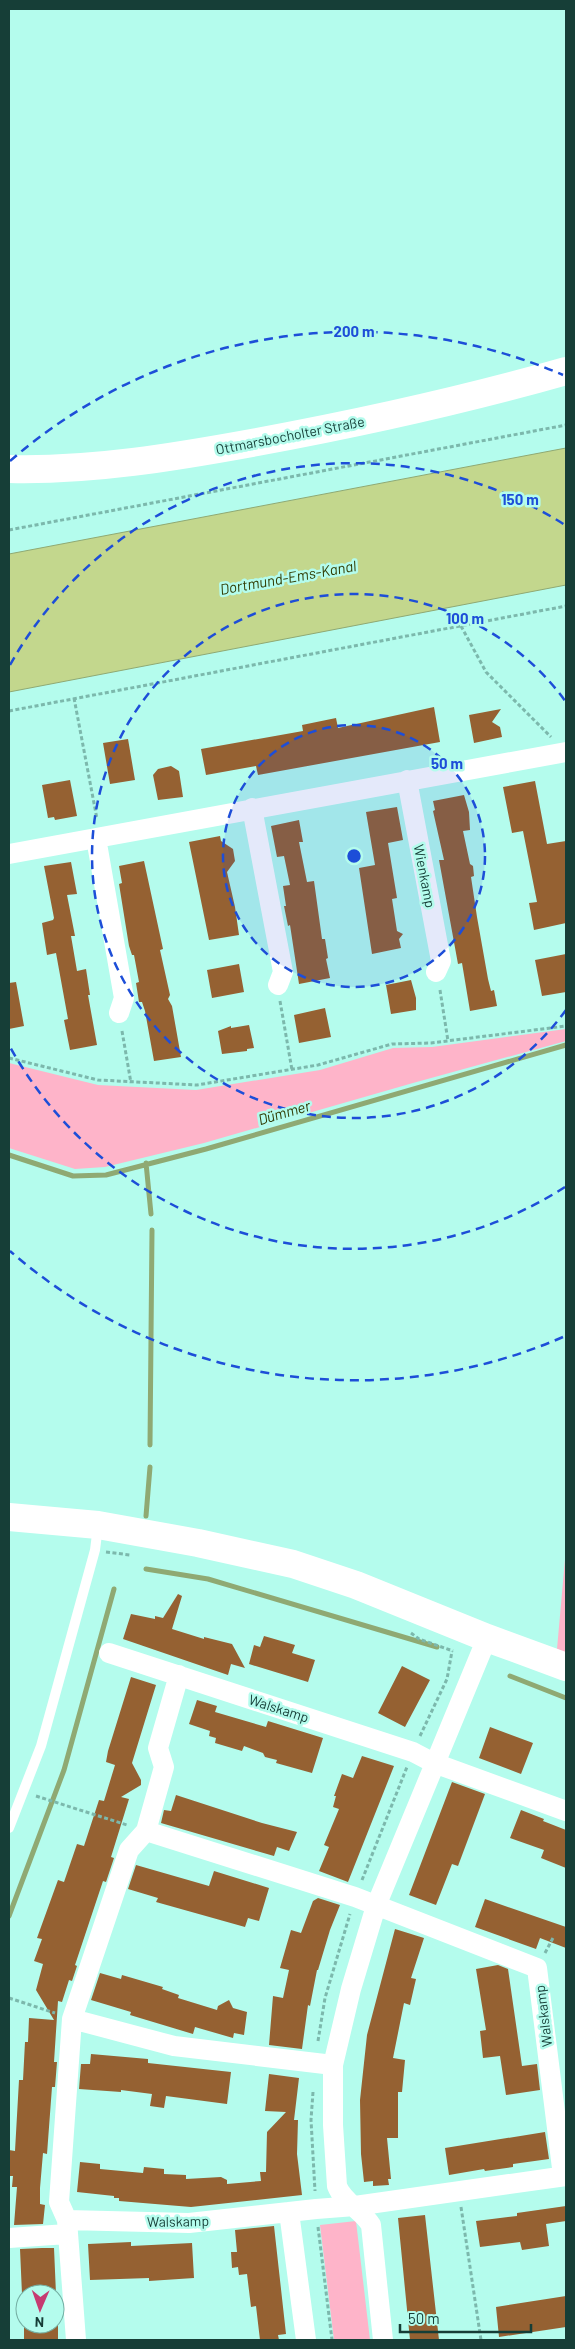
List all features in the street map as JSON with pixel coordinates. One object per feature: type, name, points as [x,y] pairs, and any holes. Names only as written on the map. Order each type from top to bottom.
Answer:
[{"type":"main road","name":"Ottmarsbocholter Straße","points":[[9,469],[103,465],[185,455],[327,429],[521,384],[566,371]]},
{"type":"main road","points":[[9,1517],[96,1537],[198,1543],[293,1564],[356,1585],[484,1648],[566,1667]]},
{"type":"street","points":[[9,854],[407,780],[566,754]]},
{"type":"street","name":"Wienkamp","points":[[407,780],[441,961],[436,972]]},
{"type":"street","points":[[252,808],[283,972],[278,985]]},
{"type":"street","points":[[98,838],[124,998],[119,1013]]},
{"type":"street","points":[[383,2340],[371,2225],[355,2206],[340,2195],[337,2186],[333,2124],[333,2065],[351,1989],[376,1906],[434,1763],[484,1648]]},
{"type":"street","name":"Walskamp","points":[[109,1654],[413,1752],[434,1763],[566,1811]]},
{"type":"street","points":[[76,2340],[67,2227],[59,2202],[72,2019],[129,1850],[146,1831],[164,1767],[158,1748],[179,1675]]},
{"type":"street","name":"Walskamp","points":[[9,2238],[67,2227],[189,2223],[355,2206],[564,2176],[537,1968],[355,1897],[146,1831]]},
{"type":"street","points":[[72,2019],[174,2046],[333,2065]]},
{"type":"street","points":[[290,2212],[306,2340]]},
{"type":"lane","points":[[9,1828],[41,1746],[96,1537]]},
{"type":"path","points":[[9,530],[566,424]]},
{"type":"path","points":[[9,711],[566,606]]},
{"type":"path","points":[[461,626],[486,672],[566,754]]},
{"type":"path","points":[[74,698],[98,838]]},
{"type":"path","points":[[436,972],[448,1041]]},
{"type":"path","points":[[278,985],[292,1070]]},
{"type":"path","points":[[119,1013],[131,1083]]},
{"type":"path","points":[[9,1058],[98,1080],[197,1085],[318,1065],[392,1044],[448,1041],[566,1026]]},
{"type":"path","points":[[96,1537],[139,1557]]},
{"type":"path","points":[[407,1630],[420,1639],[452,1651],[484,1648]]},
{"type":"path","points":[[39,1798],[146,1831]]},
{"type":"path","points":[[9,1998],[72,2019]]},
{"type":"path","points":[[459,2191],[481,2340]]},
{"type":"shaded area","points":[[566,1029],[566,1041],[204,1143],[105,1167],[75,1169],[9,1148],[9,1063],[98,1085],[196,1090],[320,1070],[393,1048],[432,1047]]},
{"type":"shaded area","points":[[566,1548],[566,1653],[557,1649]]},
{"type":"shaded area","points":[[356,2221],[370,2340],[334,2340],[320,2225]]},
{"type":"water","name":"Dortmund-Ems-Kanal","points":[[566,448],[566,585],[9,692],[9,554]]},
{"type":"building","points":[[434,707],[440,742],[258,775],[256,766],[206,775],[201,749],[303,731],[302,725],[336,718],[338,728]]},
{"type":"building","points":[[501,709],[492,722],[500,727],[502,737],[474,743],[469,715]]},
{"type":"building","points":[[128,739],[135,780],[110,784],[103,743]]},
{"type":"building","points":[[171,766],[179,771],[183,797],[158,800],[153,775],[158,769]]},
{"type":"building","points":[[70,780],[77,816],[55,820],[54,817],[48,818],[42,785]]},
{"type":"building","points":[[535,781],[547,844],[566,841],[566,923],[534,930],[529,903],[537,902],[523,831],[512,833],[503,787]]},
{"type":"building","points":[[464,795],[469,812],[470,830],[463,831],[470,864],[473,866],[474,876],[471,877],[488,979],[491,991],[494,990],[497,1006],[470,1011],[462,963],[458,964],[439,860],[444,860],[433,811],[435,810],[433,801]]},
{"type":"building","points":[[397,807],[403,840],[388,843],[397,898],[392,899],[397,931],[403,934],[399,939],[401,948],[372,954],[359,868],[375,865],[366,812]]},
{"type":"building","points":[[299,820],[303,842],[299,842],[307,882],[314,881],[322,939],[325,939],[328,958],[326,959],[330,978],[299,984],[290,925],[288,926],[284,906],[286,906],[283,886],[290,885],[284,856],[277,857],[271,826]]},
{"type":"building","points":[[220,836],[221,841],[233,849],[235,861],[227,872],[239,935],[209,940],[189,842]]},
{"type":"building","points":[[144,861],[163,949],[160,950],[170,995],[168,999],[172,1006],[181,1057],[154,1061],[145,1011],[142,1002],[139,1002],[136,983],[139,982],[134,955],[132,955],[129,946],[119,884],[122,883],[119,866]]},
{"type":"building","points":[[71,862],[77,894],[67,895],[75,936],[71,936],[77,971],[86,969],[90,995],[88,995],[97,1045],[70,1050],[64,1020],[68,1019],[56,953],[47,955],[42,923],[54,918],[44,866]]},
{"type":"building","points":[[566,954],[566,992],[542,996],[535,960]]},
{"type":"building","points":[[239,964],[244,992],[212,998],[207,970]]},
{"type":"building","points":[[411,980],[416,998],[416,1010],[391,1014],[386,985]]},
{"type":"building","points":[[16,982],[24,1026],[9,1029],[9,983]]},
{"type":"building","points":[[325,1008],[331,1037],[299,1043],[294,1015]]},
{"type":"building","points":[[249,1025],[254,1048],[247,1049],[247,1051],[222,1054],[218,1031],[231,1026],[231,1028]]},
{"type":"building","points":[[178,1594],[182,1596],[172,1629],[204,1639],[204,1637],[232,1644],[245,1668],[231,1664],[228,1675],[123,1639],[131,1614],[155,1619],[155,1616],[163,1618]]},
{"type":"building","points":[[264,1636],[295,1645],[292,1653],[315,1660],[308,1682],[249,1664],[254,1645],[260,1647]]},
{"type":"building","points":[[402,1666],[430,1680],[405,1727],[378,1713]]},
{"type":"building","points":[[131,1677],[156,1685],[132,1763],[141,1780],[141,1785],[121,1797],[129,1799],[111,1857],[114,1858],[106,1882],[103,1881],[75,1965],[77,1966],[72,1981],[69,1980],[62,2002],[58,2001],[54,2062],[57,2062],[55,2087],[52,2087],[47,2154],[43,2153],[40,2188],[40,2204],[45,2205],[43,2224],[14,2225],[17,2187],[12,2187],[13,2176],[9,2176],[9,2150],[15,2151],[19,2080],[23,2080],[25,2042],[28,2042],[29,2018],[54,2020],[36,1990],[43,1964],[34,1961],[42,1939],[37,1938],[58,1880],[64,1882],[77,1844],[84,1846],[99,1800],[104,1801],[115,1765],[106,1762],[108,1751]]},
{"type":"building","points":[[197,1700],[217,1706],[215,1712],[266,1727],[268,1721],[323,1738],[312,1773],[276,1763],[277,1760],[265,1757],[263,1753],[244,1746],[242,1751],[215,1743],[216,1738],[209,1736],[210,1731],[189,1724]]},
{"type":"building","points":[[490,1727],[533,1743],[521,1774],[479,1758]]},
{"type":"building","points":[[362,1756],[394,1766],[348,1882],[319,1871],[329,1847],[324,1845],[339,1809],[333,1807],[336,1796],[334,1796],[342,1774],[353,1778]]},
{"type":"building","points":[[452,1782],[485,1794],[458,1866],[452,1864],[436,1905],[409,1895]]},
{"type":"building","points":[[176,1795],[262,1823],[297,1832],[289,1851],[277,1847],[274,1856],[161,1823],[164,1810],[171,1811]]},
{"type":"building","points":[[521,1810],[566,1830],[566,1868],[541,1858],[544,1850],[510,1838]]},
{"type":"building","points":[[136,1865],[209,1886],[214,1871],[269,1888],[259,1921],[248,1918],[245,1927],[156,1902],[158,1898],[128,1889]]},
{"type":"building","points":[[318,1898],[340,1905],[317,1970],[310,2006],[308,2005],[302,2049],[269,2045],[273,1996],[283,1998],[289,1970],[280,1968],[291,1930],[301,1933],[313,1901]]},
{"type":"building","points":[[485,1899],[566,1927],[566,1948],[540,1938],[536,1949],[475,1927]]},
{"type":"building","points":[[395,1929],[424,1938],[411,1978],[416,1979],[410,2005],[404,2003],[393,2058],[405,2060],[402,2092],[398,2092],[398,2138],[387,2138],[391,2179],[388,2179],[389,2185],[373,2186],[373,2181],[364,2182],[361,2154],[360,2100],[367,2035]]},
{"type":"building","points":[[498,1965],[508,1969],[522,2066],[537,2064],[540,2090],[506,2095],[500,2056],[483,2058],[480,2031],[486,2030],[476,1969]]},
{"type":"building","points":[[100,1973],[121,1979],[122,1975],[163,1987],[162,1989],[179,1995],[178,1998],[217,2010],[218,2006],[229,2000],[233,2008],[247,2012],[244,2035],[234,2033],[233,2038],[195,2027],[193,2034],[130,2015],[131,2012],[91,2000]]},
{"type":"building","points":[[91,2054],[148,2059],[148,2063],[231,2072],[227,2104],[166,2096],[164,2108],[150,2106],[152,2094],[121,2090],[121,2092],[79,2089],[81,2064],[90,2064]]},
{"type":"building","points":[[269,2074],[299,2078],[294,2120],[298,2120],[297,2154],[302,2195],[191,2207],[119,2201],[119,2198],[114,2198],[114,2196],[77,2192],[80,2162],[100,2164],[100,2169],[143,2173],[144,2167],[164,2169],[164,2174],[186,2175],[186,2179],[221,2177],[227,2180],[227,2184],[261,2181],[260,2172],[266,2172],[267,2132],[286,2112],[265,2111]]},
{"type":"building","points":[[545,2132],[549,2159],[513,2164],[513,2167],[485,2171],[484,2169],[449,2175],[445,2148]]},
{"type":"building","points":[[566,2206],[566,2221],[546,2224],[549,2246],[522,2250],[520,2242],[480,2247],[476,2221],[517,2216],[517,2213]]},
{"type":"building","points":[[425,2215],[439,2340],[410,2340],[398,2218]]},
{"type":"building","points":[[274,2226],[286,2334],[278,2335],[279,2340],[260,2340],[256,2306],[251,2307],[247,2274],[239,2275],[238,2267],[232,2268],[231,2252],[237,2252],[235,2230]]},
{"type":"building","points":[[131,2242],[131,2246],[192,2243],[194,2278],[149,2281],[149,2278],[90,2280],[88,2244]]},
{"type":"building","points":[[54,2248],[56,2284],[22,2284],[20,2249]]},
{"type":"building","points":[[566,2296],[566,2327],[499,2337],[496,2307]]},
{"type":"building","points":[[24,2334],[58,2334],[58,2340],[24,2340]]},
{"type":"waterway","name":"Dümmer","points":[[9,1155],[73,1176],[106,1175],[206,1149],[566,1045]]},
{"type":"waterway","points":[[146,1163],[151,1214]]},
{"type":"waterway","points":[[150,1445],[152,1230]]},
{"type":"waterway","points":[[146,1516],[150,1467]]},
{"type":"waterway","points":[[146,1569],[208,1579],[437,1647]]},
{"type":"waterway","points":[[9,1916],[64,1770],[114,1589]]},
{"type":"waterway","points":[[510,1676],[566,1698]]}]
